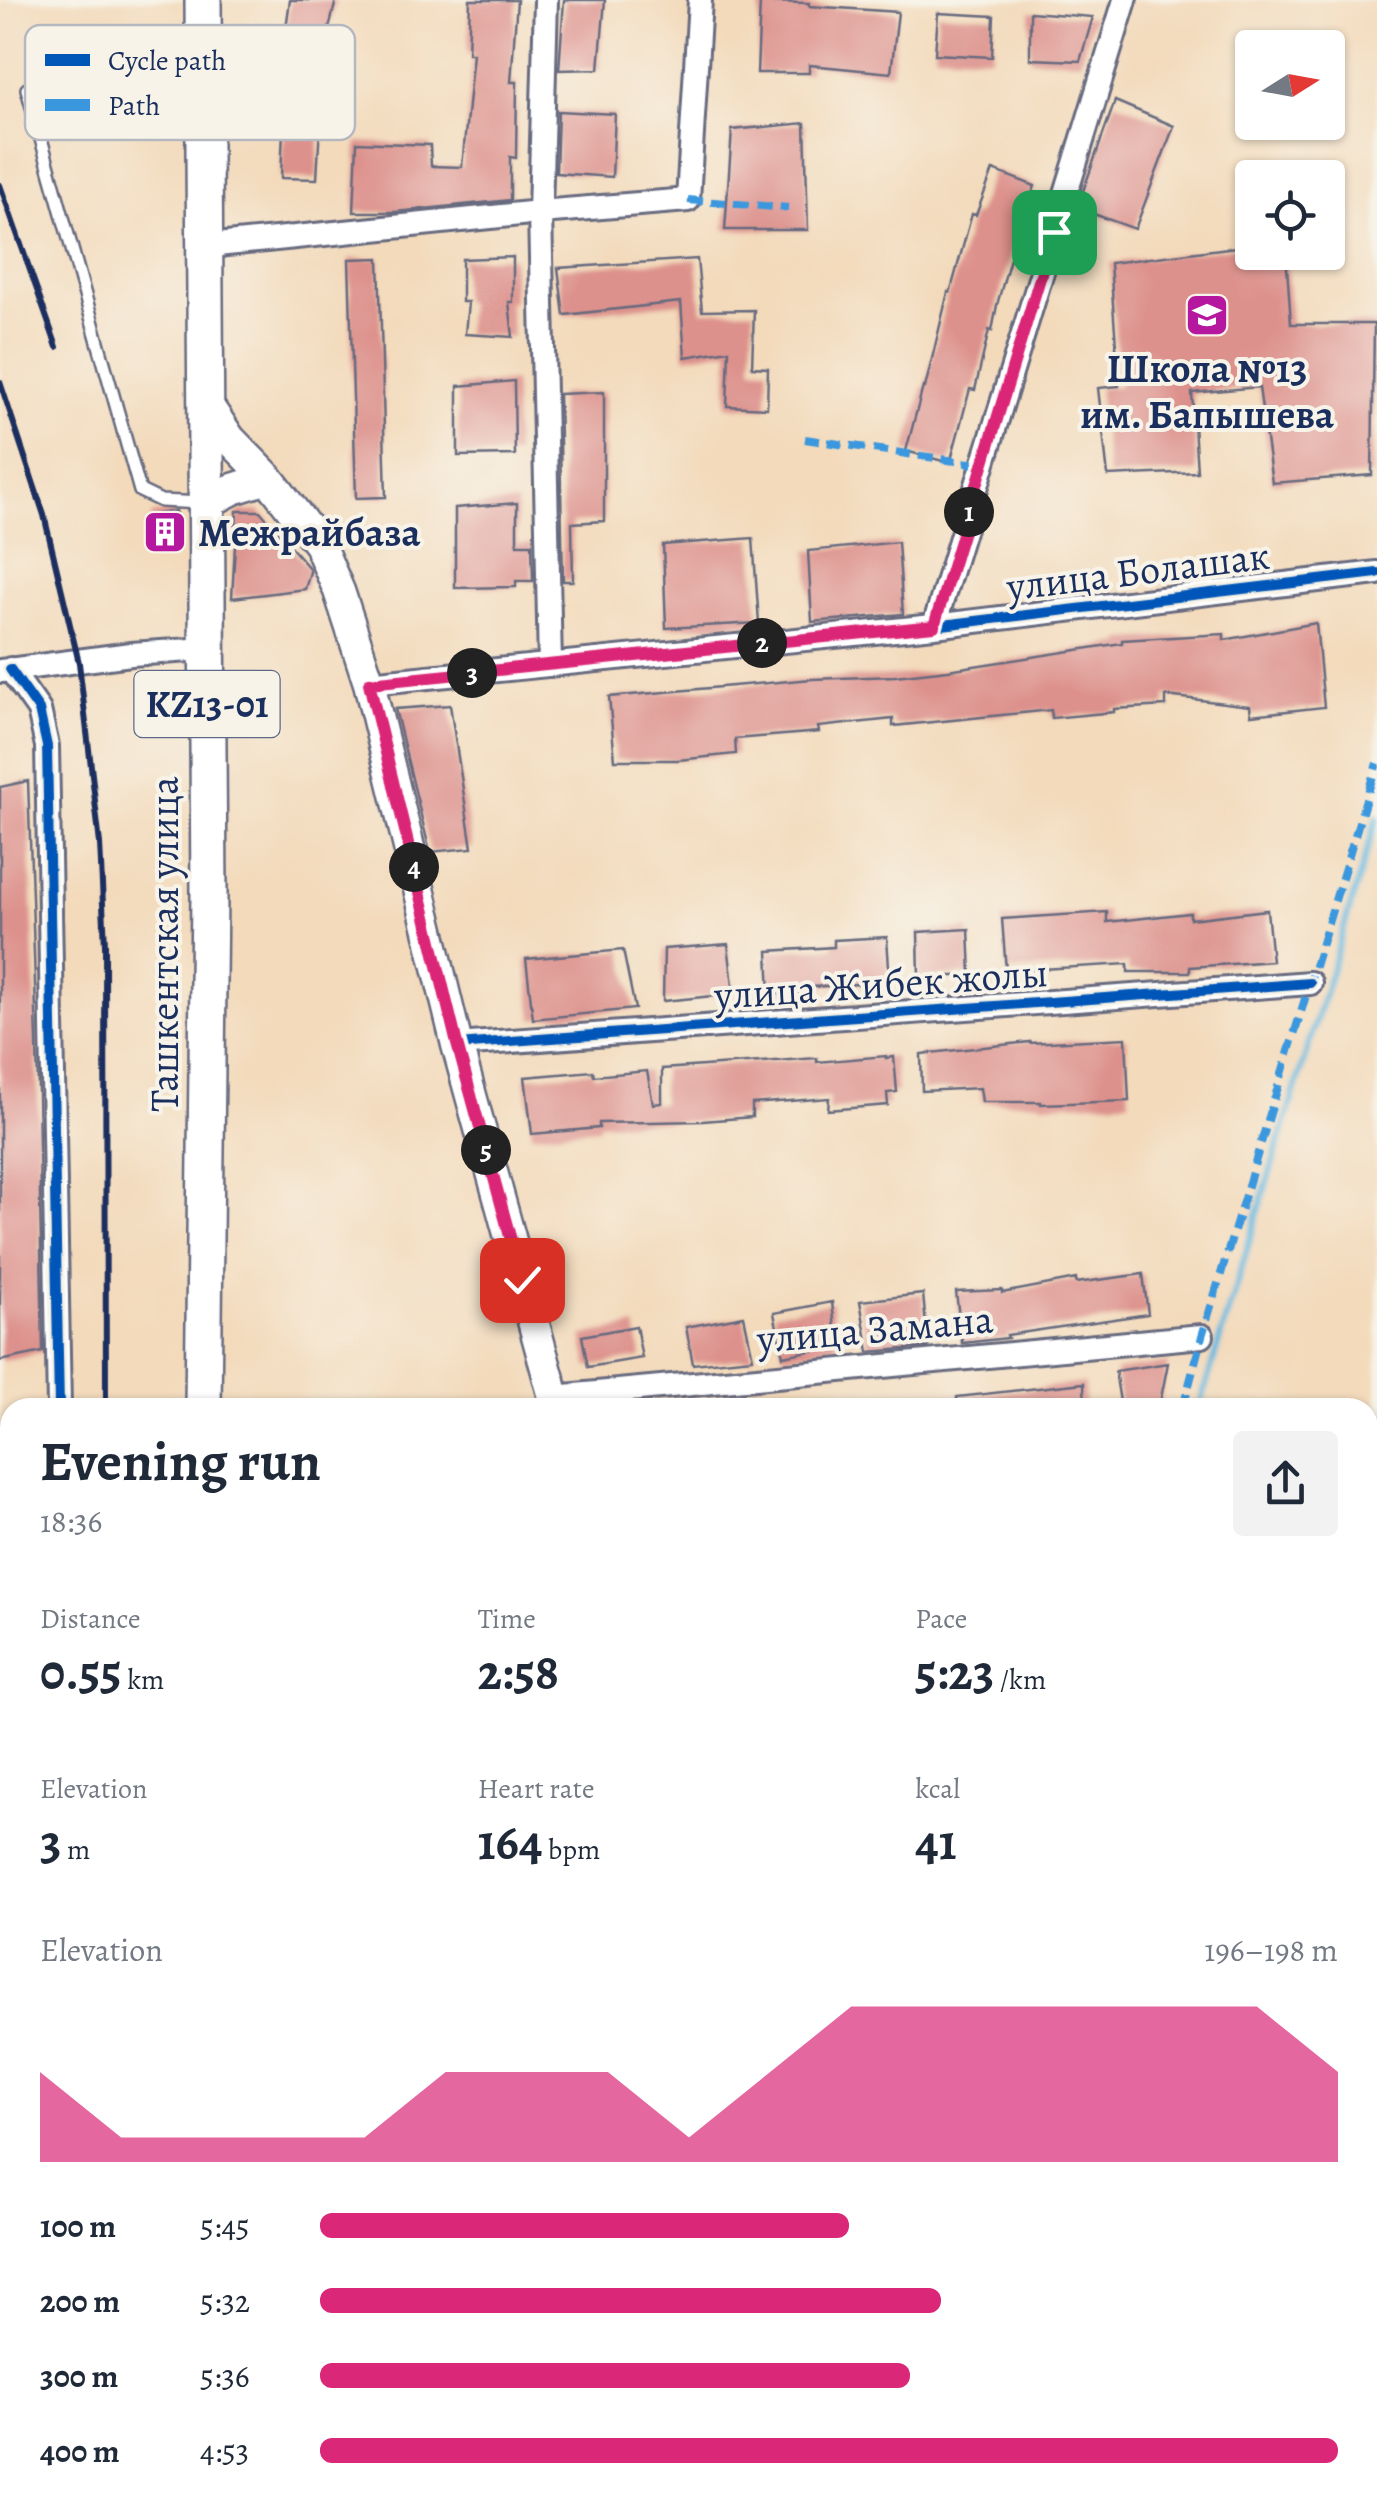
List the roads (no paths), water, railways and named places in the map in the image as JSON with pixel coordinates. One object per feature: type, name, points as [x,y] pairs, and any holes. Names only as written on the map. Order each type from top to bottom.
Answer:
[{"type":"main road","name":"Ташкентская улица","points":[[203,0],[203,25]]},
{"type":"main road","name":"Ташкентская улица","points":[[203,1398],[209,896],[205,140]]},
{"type":"main road","points":[[204,400],[230,439],[268,478],[318,544],[339,591],[369,683],[457,1044],[555,1398]]},
{"type":"main road","points":[[206,503],[232,489],[268,478]]},
{"type":"street","points":[[546,0],[540,212],[550,665]]},
{"type":"street","points":[[206,246],[688,200],[700,0]]},
{"type":"street","points":[[934,626],[1125,0]]},
{"type":"street","name":"улица Болашак","points":[[369,683],[934,626],[1377,573]]},
{"type":"street","points":[[5,671],[131,654],[206,649]]},
{"type":"street","points":[[5,671],[39,710],[47,746],[58,1398]]},
{"type":"street","name":"улица Жибек жолы","points":[[457,1044],[1310,983]]},
{"type":"street","name":"улица Замана","points":[[595,1398],[1202,1336]]},
{"type":"lane","points":[[41,140],[140,491],[160,501],[206,503]]},
{"type":"waterway","points":[[1202,1398],[1377,818]]},
{"type":"railway","points":[[0,185],[57,347]]},
{"type":"railway","points":[[0,382],[44,515],[79,663],[100,844],[105,945],[106,1398]]},
{"type":"place","name":"Школа №13 им. Бапышева","points":[[1207,315]]},
{"type":"place","name":"Межрайбаза","points":[[165,532]]}]
